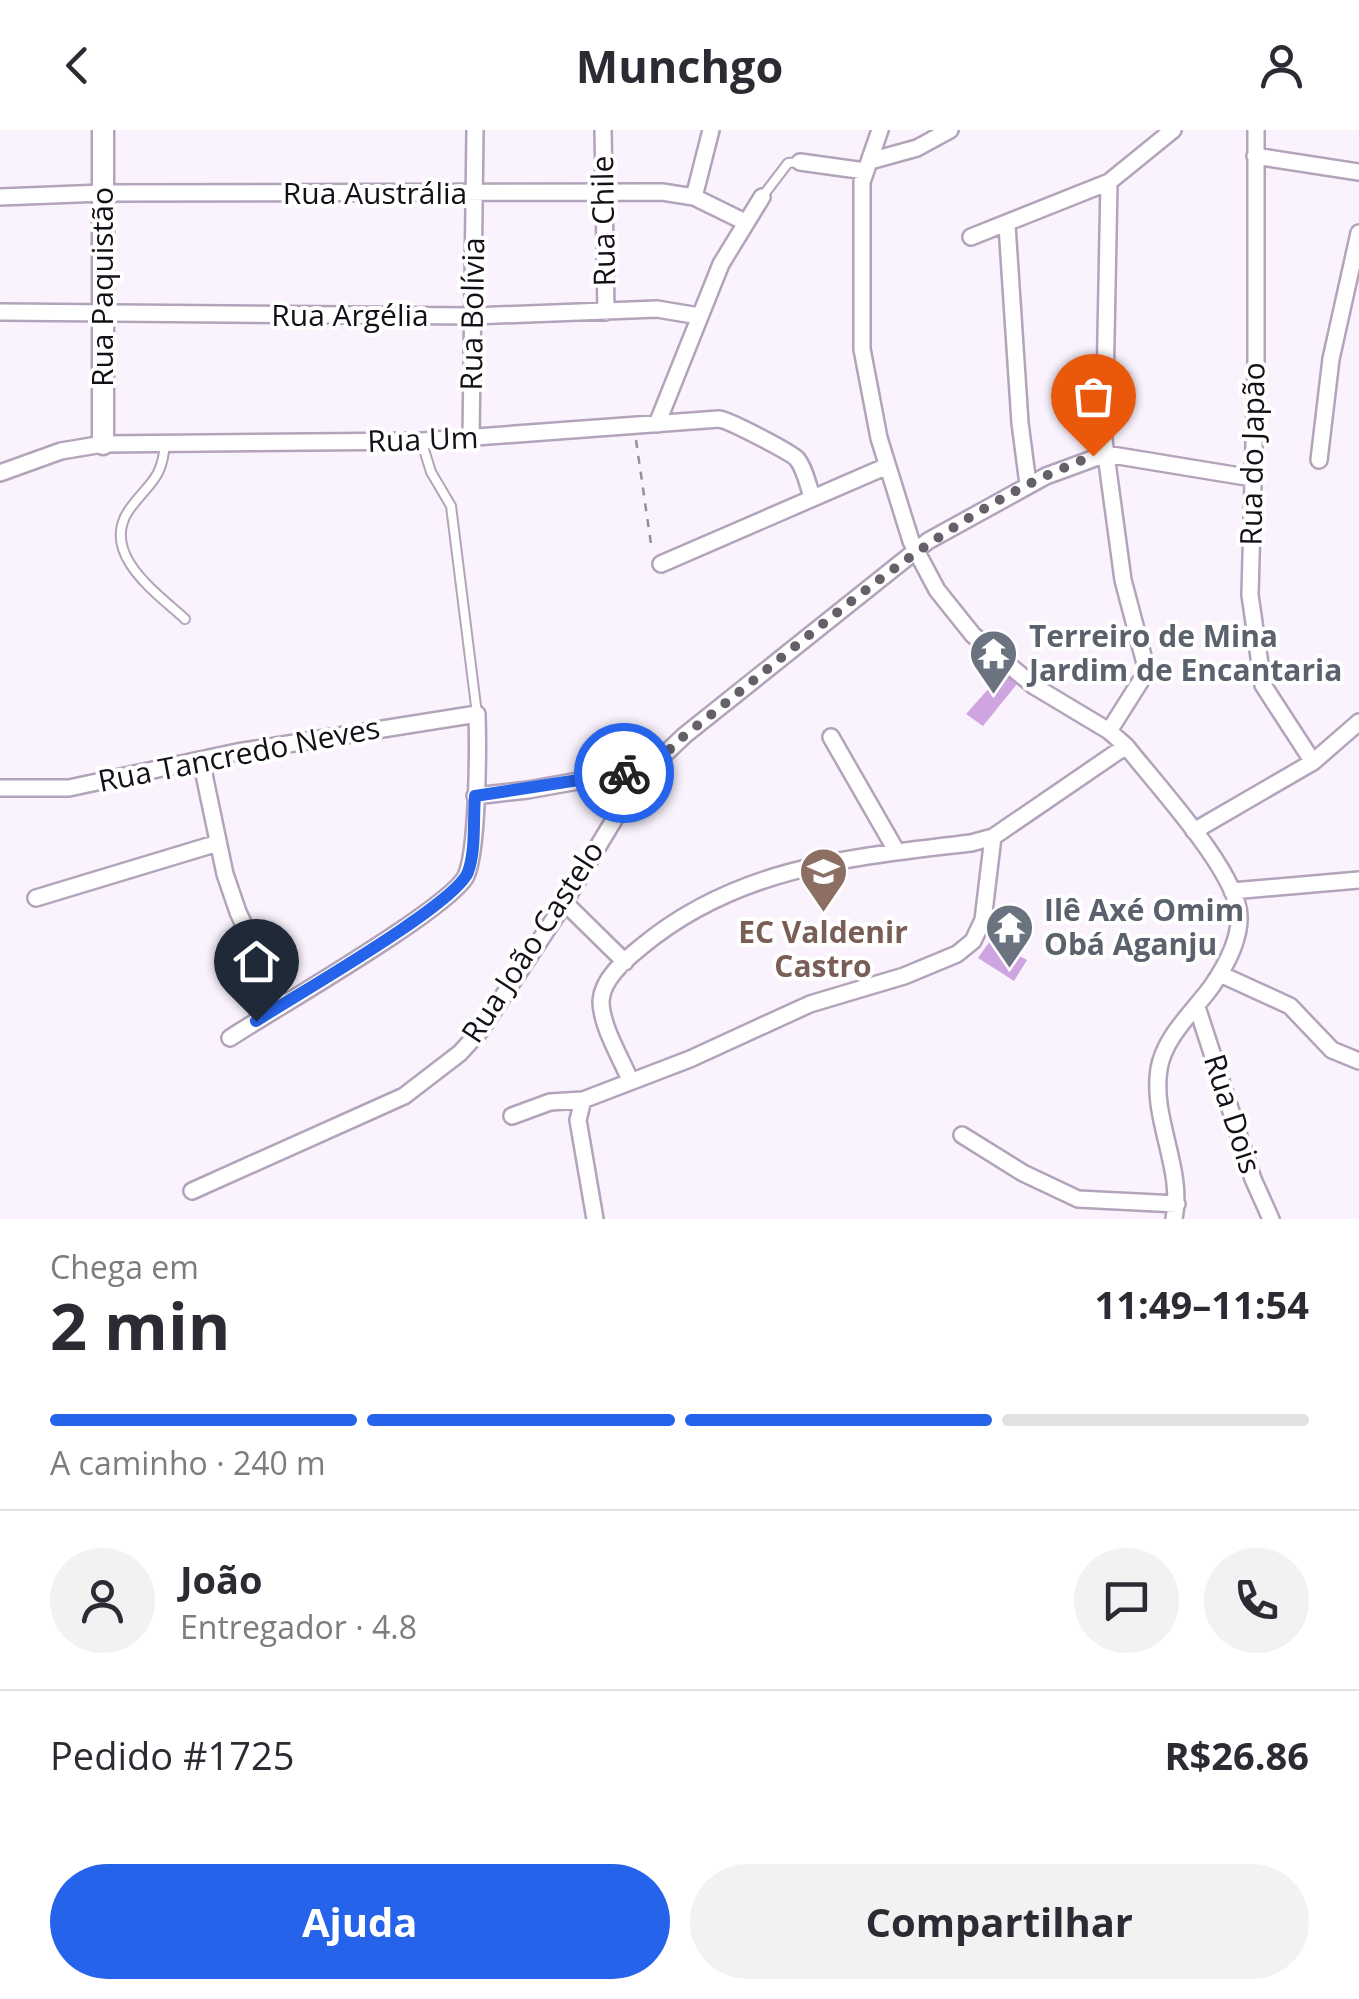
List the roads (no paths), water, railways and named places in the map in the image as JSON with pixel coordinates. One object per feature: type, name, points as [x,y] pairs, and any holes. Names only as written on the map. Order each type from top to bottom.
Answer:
[{"type":"street","name":"Rua Paquistão","points":[[103,130],[103,444]]},
{"type":"street","name":"Rua Bolívia","points":[[470,438],[476,130]]},
{"type":"street","name":"Rua Chile","points":[[603,130],[606,312]]},
{"type":"street","points":[[694,197],[712,130]]},
{"type":"street","points":[[880,130],[861,192],[862,350],[886,466],[915,551],[936,590],[972,635],[1034,686],[1109,731],[1126,746],[1194,831],[1232,891],[1240,916],[1237,934],[1220,974],[1168,1042],[1159,1068],[1157,1090],[1176,1212],[1078,1199],[1023,1173],[962,1135]]},
{"type":"street","points":[[800,162],[868,166],[917,148],[950,130]]},
{"type":"street","points":[[972,238],[1110,182],[1173,130]]},
{"type":"street","name":"Rua do Japão","points":[[1256,130],[1256,369],[1250,596],[1258,668],[1274,706],[1313,762]]},
{"type":"street","points":[[1255,156],[1359,172]]},
{"type":"street","points":[[1109,731],[1146,671],[1124,580],[1106,454],[1110,182]]},
{"type":"street","name":"Rua Austrália","points":[[0,197],[604,192],[694,197],[745,222]]},
{"type":"street","points":[[657,424],[720,264],[762,196]]},
{"type":"street","points":[[1007,225],[1028,484]]},
{"type":"street","points":[[1319,460],[1332,359],[1359,233]]},
{"type":"street","name":"Rua Argélia","points":[[0,312],[472,316],[657,309],[698,316]]},
{"type":"street","name":"Rua Um","points":[[4,467],[103,444],[422,441],[719,419],[741,425],[763,443],[798,460],[812,497]]},
{"type":"street","name":"Rua João Castelo","points":[[192,1191],[389,1102],[430,1079],[480,1030],[564,902],[602,835],[650,768],[685,735],[954,524],[1028,484],[1106,454],[1252,478]]},
{"type":"street","points":[[661,564],[886,466]]},
{"type":"street","points":[[230,1038],[458,888],[470,862],[477,714]]},
{"type":"street","name":"Rua Tancredo Neves","points":[[0,788],[70,788],[201,760],[477,714]]},
{"type":"street","points":[[1194,831],[1313,762],[1359,722]]},
{"type":"street","points":[[831,738],[897,852]]},
{"type":"street","points":[[630,1080],[602,1002],[607,984],[624,962],[683,915],[763,877],[827,860],[971,844],[994,837],[1126,746]]},
{"type":"street","points":[[201,760],[218,843],[238,912],[280,1005]]},
{"type":"street","points":[[475,796],[650,768]]},
{"type":"street","points":[[512,1116],[550,1102],[583,1100],[690,1059],[810,1004],[915,972],[957,954],[972,941],[984,920],[994,837]]},
{"type":"street","points":[[36,898],[218,843]]},
{"type":"street","points":[[1232,891],[1359,880]]},
{"type":"street","points":[[564,902],[624,962]]},
{"type":"street","points":[[1220,974],[1290,1006],[1332,1050],[1359,1061]]},
{"type":"street","name":"Rua Dois","points":[[1197,1007],[1253,1179],[1271,1219]]},
{"type":"street","points":[[583,1100],[578,1120],[595,1219]]},
{"type":"lane","points":[[762,196],[788,164],[800,162]]},
{"type":"lane","points":[[422,441],[431,472],[451,506],[477,714]]},
{"type":"lane","points":[[165,442],[161,471],[127,513],[122,532],[127,560],[135,573],[185,619]]},
{"type":"place","name":"Terreiro de Mina Jardim de Encantaria","points":[[994,696]]},
{"type":"place","name":"EC Valdenir Castro","points":[[823,914]]},
{"type":"place","name":"Ilê Axé Omim Obá Aganju","points":[[1009,970]]}]
